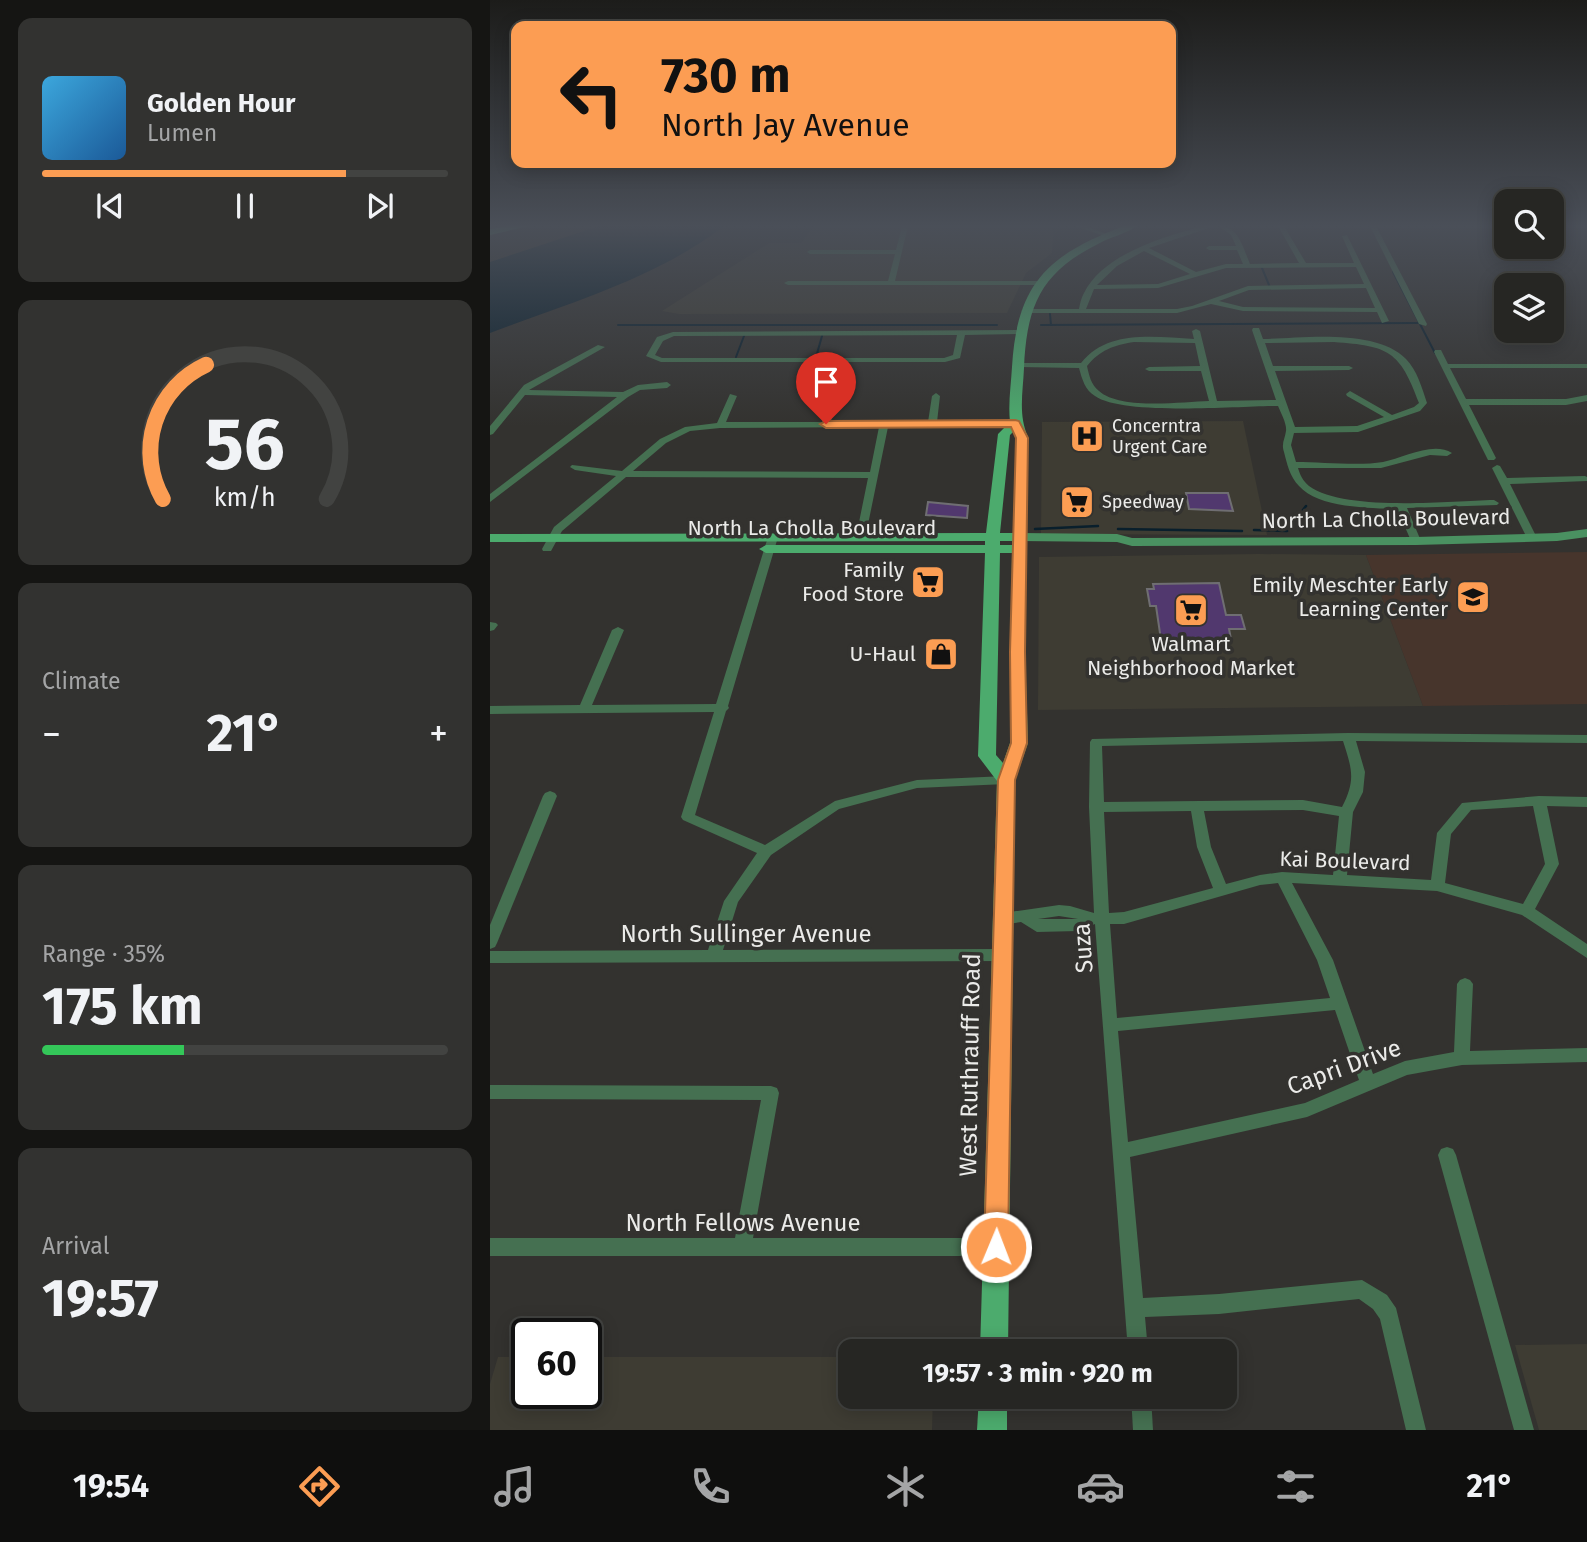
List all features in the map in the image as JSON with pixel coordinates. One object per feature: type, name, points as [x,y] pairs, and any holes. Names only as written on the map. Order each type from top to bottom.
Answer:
[{"type":"main road","name":"West Ruthrauff Road","points":[[994,1339],[1002,955],[1015,918],[1006,780],[1019,743],[1022,438],[1015,424],[1021,332],[1034,293]]},
{"type":"main road","name":"West Ruthrauff Road","points":[[1006,780],[987,756],[992,543],[1004,434],[1015,424]]},
{"type":"main road","name":"North La Cholla Boulevard","points":[[771,543],[861,537],[992,543]]},
{"type":"main road","name":"North La Cholla Boulevard","points":[[490,538],[550,543],[1019,543]]},
{"type":"main road","name":"North La Cholla Boulevard","points":[[490,549],[550,543]]},
{"type":"main road","points":[[992,1430],[993,1409]]},
{"type":"street","points":[[1082,311],[1090,293]]},
{"type":"street","points":[[1026,311],[1177,311],[1236,293]]},
{"type":"street","points":[[1371,293],[1385,321]]},
{"type":"street","points":[[1407,293],[1423,324]]},
{"type":"street","points":[[1213,302],[1243,310],[1379,310]]},
{"type":"street","points":[[1256,330],[1291,430],[1285,444],[1295,476],[1308,494],[1319,494],[1359,504],[1494,503]]},
{"type":"street","points":[[1196,331],[1214,405]]},
{"type":"street","points":[[961,333],[958,353],[953,359],[652,359],[651,355],[663,336],[1021,332]]},
{"type":"street","points":[[1197,341],[1131,341],[1099,348],[1089,354],[1083,366],[1085,384],[1099,396],[1137,405],[1283,404]]},
{"type":"street","points":[[1261,341],[1342,341],[1382,347],[1404,361],[1423,403],[1417,409],[1358,429],[1291,430]]},
{"type":"street","points":[[1382,347],[1392,342]]},
{"type":"street","points":[[1086,344],[1099,348]]},
{"type":"street","points":[[490,432],[522,392],[601,347]]},
{"type":"street","points":[[1438,352],[1491,458]]},
{"type":"street","points":[[1019,365],[1083,366]]},
{"type":"street","points":[[1447,366],[1586,367]]},
{"type":"street","points":[[1149,369],[1205,368]]},
{"type":"street","points":[[1270,369],[1349,368]]},
{"type":"street","points":[[490,499],[625,395],[638,388],[667,386]]},
{"type":"street","points":[[522,392],[625,395]]},
{"type":"street","points":[[1350,394],[1391,418]]},
{"type":"street","points":[[720,425],[733,396]]},
{"type":"street","points":[[932,424],[936,396]]},
{"type":"street","points":[[1089,400],[1099,396]]},
{"type":"street","points":[[826,424],[833,397]]},
{"type":"street","points":[[1463,402],[1566,402],[1587,398]]},
{"type":"street","points":[[550,543],[558,529],[623,474],[663,441],[688,429],[720,425],[1015,424]]},
{"type":"street","points":[[861,537],[884,425]]},
{"type":"street","points":[[1292,466],[1381,465],[1430,452],[1447,453]]},
{"type":"street","points":[[575,467],[623,474],[874,475]]},
{"type":"street","points":[[1497,468],[1506,481],[1532,538]]},
{"type":"street","points":[[1506,481],[1585,479]]},
{"type":"street","points":[[1400,504],[1416,541]]},
{"type":"street","name":"North La Cholla Boulevard","points":[[1019,543],[1122,548],[1132,542],[1416,541],[1557,537],[1587,533]]},
{"type":"street","name":"North La Cholla Boulevard","points":[[1557,537],[1587,543]]},
{"type":"street","points":[[766,851],[688,817],[771,543]]},
{"type":"street","points":[[584,710],[618,630]]},
{"type":"street","points":[[490,710],[723,708]]},
{"type":"street","points":[[1096,742],[1348,737],[1587,739]]},
{"type":"street","points":[[1339,880],[1346,813],[1356,792],[1359,772],[1348,737]]},
{"type":"street","name":"Suza","points":[[1096,742],[1097,919],[1112,1025],[1121,1151]]},
{"type":"street","points":[[714,955],[731,901],[766,851],[835,806],[917,784],[1006,780]]},
{"type":"street","points":[[490,943],[550,796]]},
{"type":"street","points":[[1437,886],[1444,833],[1467,806],[1539,801],[1587,802]]},
{"type":"street","points":[[1527,911],[1552,864],[1539,801]]},
{"type":"street","points":[[1096,807],[1303,805],[1346,813]]},
{"type":"street","points":[[1197,806],[1204,847],[1222,892]]},
{"type":"street","points":[[1282,877],[1325,960],[1368,1083]]},
{"type":"street","name":"Kai Boulevard","points":[[1015,918],[1037,926],[1077,925],[1097,919],[1124,918],[1282,877],[1339,880],[1437,886],[1527,911],[1587,952]]},
{"type":"street","name":"North Sullinger Avenue","points":[[490,957],[714,955],[806,958],[1002,955]]},
{"type":"street","points":[[1462,1058],[1465,984]]},
{"type":"street","points":[[1112,1025],[1340,1003]]},
{"type":"street","name":"Capri Drive","points":[[1121,1151],[1307,1110],[1405,1068],[1462,1058],[1587,1055]]},
{"type":"street","points":[[490,1092],[771,1093],[742,1247]]},
{"type":"street","points":[[1121,1151],[1137,1339]]},
{"type":"street","points":[[1447,1155],[1524,1430]]},
{"type":"street","name":"North Fellows Avenue","points":[[490,1247],[996,1247]]},
{"type":"street","points":[[1135,1308],[1219,1304],[1351,1289],[1379,1294],[1389,1315],[1416,1430]]},
{"type":"street","points":[[1142,1409],[1143,1430]]},
{"type":"shaded area","points":[[691,293],[1017,293],[1007,313],[679,314],[662,311]]},
{"type":"shaded area","points":[[1243,421],[1267,535],[1041,534],[1042,422]]},
{"type":"shaded area","name":"Emily Meschter Early Learning Center","points":[[1587,552],[1587,704],[1423,706],[1366,555]]},
{"type":"shaded area","points":[[1366,555],[1423,706],[1038,710],[1039,557]]},
{"type":"shaded area","points":[[1587,1344],[1587,1430],[1539,1430],[1515,1345]]},
{"type":"shaded area","points":[[498,1357],[511,1357],[511,1409],[602,1409],[602,1357],[838,1357],[838,1409],[933,1409],[932,1430],[490,1430],[490,1384]]},
{"type":"water","points":[[490,293],[600,293],[581,300],[490,333]]},
{"type":"building","name":"Speedway","points":[[1066,493],[1081,493],[1081,512],[1066,512]]},
{"type":"building","points":[[1186,493],[1228,493],[1233,511],[1189,509]]},
{"type":"building","points":[[928,502],[968,506],[967,518],[926,515]]},
{"type":"building","name":"Family Food Store","points":[[917,576],[940,576],[939,588],[915,588]]},
{"type":"building","name":"Walmart Neighborhood Market","points":[[1219,583],[1226,615],[1241,615],[1245,629],[1229,629],[1231,639],[1189,639],[1190,645],[1177,646],[1175,639],[1161,640],[1156,606],[1150,606],[1147,589],[1154,589],[1153,584]]},
{"type":"waterway","points":[[1404,293],[1435,353]]},
{"type":"waterway","points":[[1050,314],[1051,325]]},
{"type":"waterway","points":[[1051,325],[1418,323]]},
{"type":"waterway","points":[[618,325],[997,325]]},
{"type":"waterway","points":[[1041,325],[1051,325]]},
{"type":"waterway","points":[[736,357],[744,336]]},
{"type":"waterway","points":[[816,357],[822,336]]},
{"type":"waterway","points":[[1254,530],[1287,531],[1306,506]]},
{"type":"waterway","points":[[1035,529],[1098,526]]},
{"type":"waterway","points":[[1118,529],[1242,531]]},
{"type":"place","name":"Concerntra Urgent Care","points":[[1087,436]]},
{"type":"place","name":"Speedway","points":[[1077,502]]},
{"type":"place","name":"Family Food Store","points":[[928,582]]},
{"type":"place","name":"Emily Meschter Early Learning Center","points":[[1473,597]]},
{"type":"place","name":"Walmart Neighborhood Market","points":[[1191,610]]},
{"type":"place","name":"U-Haul","points":[[941,654]]},
{"type":"route","points":[[826,424],[1015,424],[1022,438],[1018,549],[1019,743],[1006,780],[996,1247]]}]
